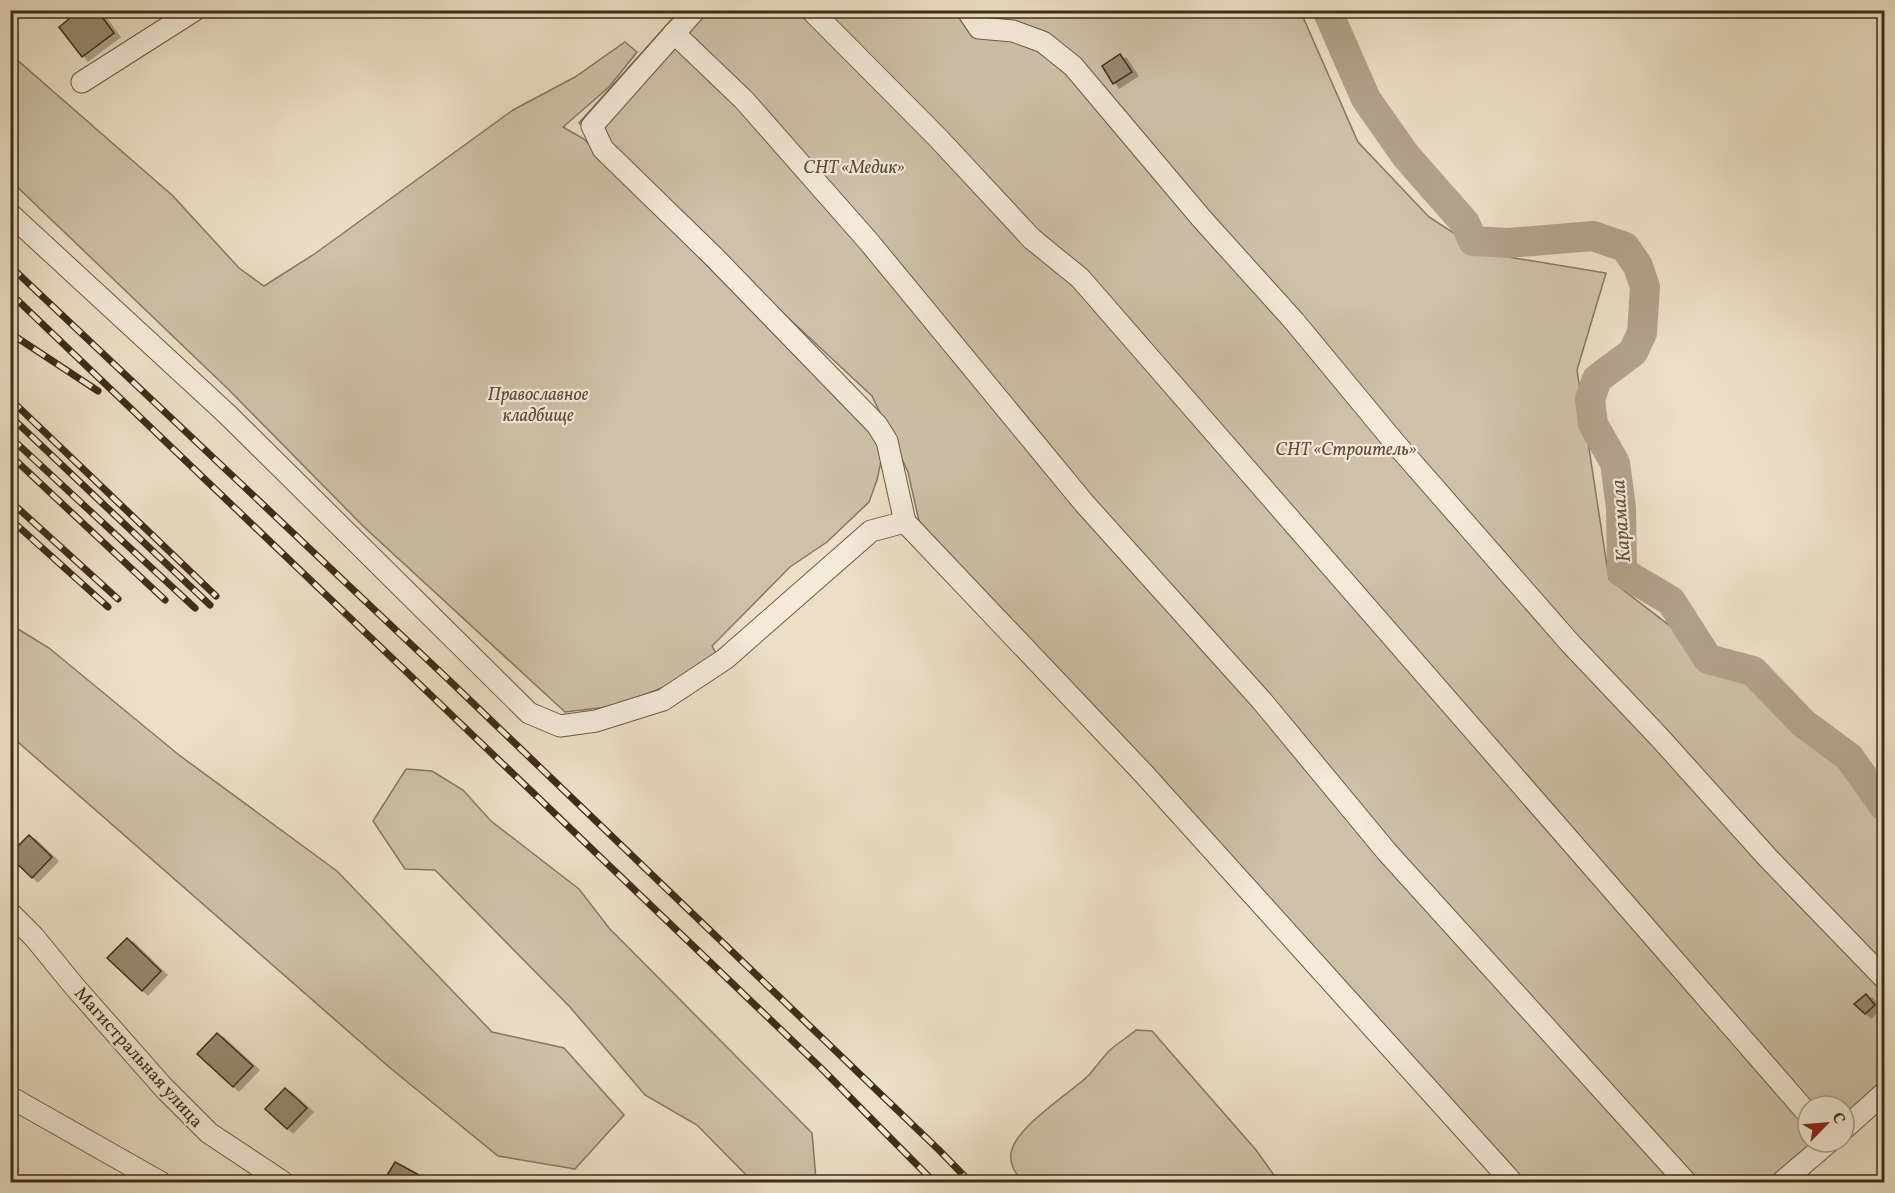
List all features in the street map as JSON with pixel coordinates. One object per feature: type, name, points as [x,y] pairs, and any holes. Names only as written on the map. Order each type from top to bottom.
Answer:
[{"type":"street","points":[[82,82],[195,10]]},
{"type":"street","points":[[694,10],[592,126],[603,149],[714,256],[877,424],[887,441],[905,522],[1144,774],[1512,1182]]},
{"type":"street","points":[[811,10],[939,139],[1032,239],[1080,278],[1796,1100]]},
{"type":"street","points":[[967,10],[979,28],[1013,31],[1043,42],[1073,66],[1202,219],[1294,321],[1395,443],[1555,626],[1768,858],[1884,978]]},
{"type":"street","points":[[674,33],[744,100],[776,135],[869,242],[1084,503],[1262,701],[1386,852],[1686,1182]]},
{"type":"street","points":[[10,214],[228,415],[529,713],[560,726],[596,721],[663,700],[725,659],[871,531],[905,522]]},
{"type":"street","name":"Магистральная улица","points":[[10,913],[34,937],[164,1088],[209,1133],[283,1182]]},
{"type":"street","points":[[1856,1118],[1884,1093]]},
{"type":"street","points":[[10,1097],[151,1180]]},
{"type":"street","points":[[1782,1182],[1815,1154]]},
{"type":"green space","name":"СНТ «Строитель»","points":[[679,11],[1303,11],[1303,17],[1358,142],[1429,217],[1484,253],[1606,273],[1577,370],[1609,579],[1884,790],[1884,1093],[1856,1118],[1856,1094],[1796,1094],[1796,1154],[1815,1154],[1782,1182],[1519,1182],[919,521],[908,472],[872,396],[579,123]]},
{"type":"green space","name":"Православное кладбище","points":[[625,42],[637,52],[609,87],[563,127],[584,139],[884,447],[877,480],[869,502],[827,542],[790,567],[712,646],[716,653],[674,683],[616,706],[565,712],[363,526],[227,388],[11,181],[10,51],[15,58],[173,196],[239,268],[264,286],[313,255],[513,110],[575,77]]},
{"type":"green space","points":[[10,624],[49,648],[179,755],[337,871],[492,1032],[564,1048],[624,1115],[575,1169],[498,1156],[389,1067],[11,736]]},
{"type":"green space","points":[[406,769],[432,771],[463,790],[491,821],[579,889],[609,928],[812,1133],[816,1179],[753,1182],[697,1125],[645,1095],[570,1007],[435,870],[405,869],[373,821]]},
{"type":"green space","points":[[1136,1030],[1152,1031],[1256,1150],[1279,1182],[1023,1182],[1011,1161],[1011,1153],[1022,1132],[1089,1075],[1110,1050]]},
{"type":"building","points":[[80,10],[97,10],[114,33],[82,57],[59,27]]},
{"type":"building","points":[[1120,54],[1132,72],[1113,84],[1102,66]]},
{"type":"building","points":[[29,835],[52,857],[32,878],[10,857],[10,854]]},
{"type":"building","points":[[127,938],[161,971],[142,991],[107,958]]},
{"type":"building","points":[[1866,994],[1875,1005],[1865,1014],[1854,1004]]},
{"type":"building","points":[[217,1033],[253,1066],[233,1087],[197,1054]]},
{"type":"building","points":[[285,1088],[307,1108],[287,1129],[265,1109]]},
{"type":"building","points":[[395,1162],[432,1182],[383,1182]]},
{"type":"waterway","name":"Карамала","points":[[1327,10],[1366,99],[1406,156],[1465,223],[1473,241],[1508,243],[1593,236],[1625,247],[1638,266],[1645,287],[1642,333],[1633,352],[1597,379],[1590,400],[1593,424],[1615,463],[1621,508],[1622,572],[1671,601],[1708,659],[1753,671],[1803,723],[1849,757],[1884,806]]},
{"type":"railway","points":[[10,266],[451,682],[970,1182]]},
{"type":"railway","points":[[10,293],[822,1069],[934,1182]]},
{"type":"railway","points":[[10,333],[98,391]]},
{"type":"railway","points":[[10,399],[216,596]]},
{"type":"railway","points":[[10,416],[210,605]]},
{"type":"railway","points":[[10,437],[195,608]]},
{"type":"railway","points":[[10,455],[165,600]]},
{"type":"railway","points":[[10,501],[118,599]]},
{"type":"railway","points":[[10,519],[108,607]]},
{"type":"park label","name":"СНТ «Медик»","points":[[854,167]]}]
